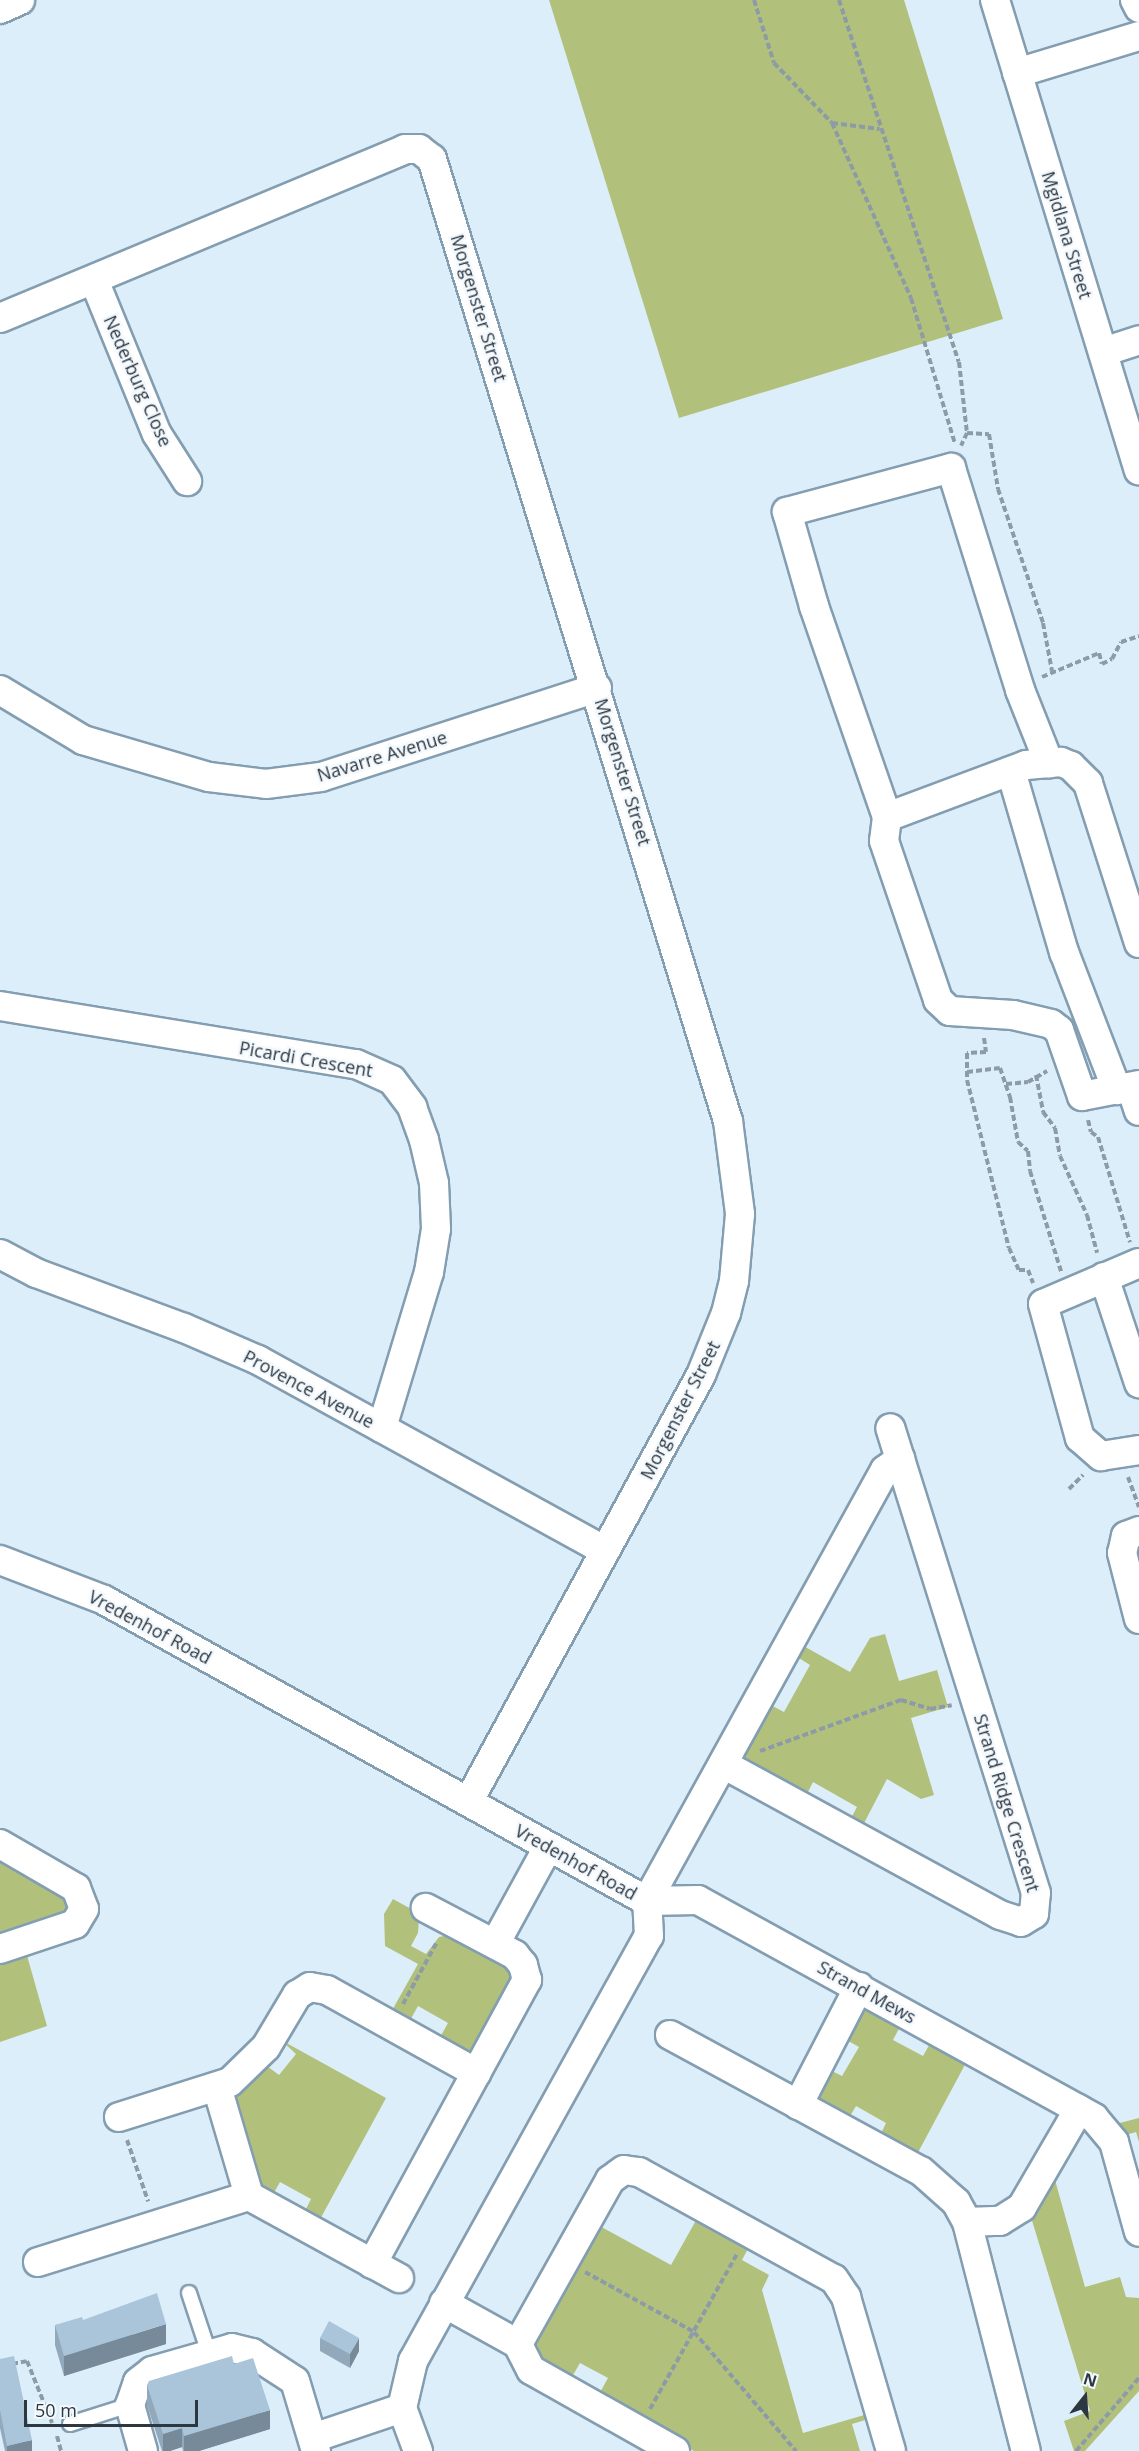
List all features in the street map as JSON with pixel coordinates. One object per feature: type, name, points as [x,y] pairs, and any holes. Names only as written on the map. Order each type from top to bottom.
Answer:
[{"type":"street","points":[[0,9],[20,0]]},
{"type":"street","name":"Mgidlana Street","points":[[995,0],[1139,470]]},
{"type":"street","points":[[1135,0],[1139,8]]},
{"type":"street","points":[[1017,73],[1139,36]]},
{"type":"street","name":"Morgenster Street","points":[[0,318],[405,149],[426,152],[432,159],[597,688],[728,1121],[740,1214],[734,1281],[715,1345],[468,1802]]},
{"type":"street","name":"Nederburg Close","points":[[94,279],[157,434],[187,480]]},
{"type":"street","points":[[1102,352],[1139,340]]},
{"type":"street","points":[[1011,771],[1064,952],[1131,1093],[1082,1096],[1059,1030],[1051,1024],[1013,1015],[950,1011],[938,1000],[884,841],[887,817],[814,606],[787,512],[951,468],[1020,690],[1048,763]]},
{"type":"street","name":"Navarre Avenue","points":[[0,690],[83,740],[209,777],[266,783],[321,777],[597,688]]},
{"type":"street","points":[[887,817],[1011,771],[1048,763],[1071,766],[1088,783],[1139,943]]},
{"type":"street","name":"Picardi Crescent","points":[[0,1006],[356,1064],[392,1080],[412,1107],[424,1140],[434,1183],[436,1228],[429,1272],[382,1428]]},
{"type":"street","name":"Provence Avenue","points":[[0,1254],[36,1273],[184,1328],[258,1360],[605,1551]]},
{"type":"street","points":[[1138,1266],[1055,1297],[1080,1438],[1089,1450],[1112,1457],[1139,1449]]},
{"type":"street","points":[[1104,1277],[1139,1383]]},
{"type":"street","name":"Strand Ridge Crescent","points":[[723,1764],[1000,1915],[1026,1921],[1034,1914],[1037,1899],[890,1428]]},
{"type":"street","points":[[648,1901],[885,1470],[900,1459]]},
{"type":"street","points":[[1139,1531],[1126,1536],[1122,1553],[1139,1619]]},
{"type":"street","name":"Vredenhof Road","points":[[0,1560],[104,1600],[648,1901],[649,1936],[413,2361],[402,2408]]},
{"type":"street","points":[[0,1844],[76,1888],[84,1909],[81,1917],[67,1928],[0,1949]]},
{"type":"street","points":[[495,1944],[548,1847]]},
{"type":"street","name":"Strand Mews","points":[[648,1901],[698,1900],[1079,2109],[1106,2128],[1114,2142],[1139,2232]]},
{"type":"street","points":[[372,2264],[526,1980],[520,1959],[438,1914]]},
{"type":"street","points":[[119,2117],[230,2082],[266,2047],[297,1995],[310,1987],[327,1990],[477,2073]]},
{"type":"street","points":[[798,2105],[859,1987]]},
{"type":"street","points":[[670,2035],[921,2171],[949,2195],[967,2222],[1026,2451]]},
{"type":"street","points":[[217,2087],[249,2196],[399,2278]]},
{"type":"street","points":[[967,2222],[1000,2221],[1022,2207],[1079,2109]]},
{"type":"street","points":[[518,2344],[610,2180],[624,2170],[639,2172],[829,2275],[843,2290],[891,2451]]},
{"type":"street","points":[[38,2262],[249,2196]]},
{"type":"street","points":[[444,2303],[518,2344],[531,2370],[675,2451]]},
{"type":"street","points":[[143,2451],[130,2405],[134,2389],[144,2376],[226,2348],[245,2349],[290,2375],[299,2389],[314,2445],[402,2408],[418,2451]]},
{"type":"lane","points":[[189,2293],[209,2353]]},
{"type":"lane","points":[[70,2424],[130,2405]]},
{"type":"path","points":[[754,0],[774,63],[832,123],[911,298],[958,453],[967,433],[959,362],[839,0]]},
{"type":"path","points":[[832,123],[880,129]]},
{"type":"path","points":[[967,433],[989,434],[998,489],[1043,623],[1052,671]]},
{"type":"path","points":[[1020,690],[1052,671],[1099,653],[1102,664],[1112,659],[1121,642],[1139,636]]},
{"type":"path","points":[[980,1014],[986,1052],[967,1053],[967,1072],[1009,1248],[1019,1269],[1028,1270],[1055,1297]]},
{"type":"path","points":[[1006,1084],[1028,1082],[1036,1075],[1070,1063]]},
{"type":"path","points":[[967,1072],[1000,1068],[1006,1084],[1018,1142],[1028,1151],[1030,1171],[1054,1241],[1055,1297]]},
{"type":"path","points":[[1036,1075],[1043,1112],[1055,1128],[1060,1156],[1087,1215],[1104,1277]]},
{"type":"path","points":[[1082,1096],[1138,1266]]},
{"type":"path","points":[[1112,1457],[1127,1472],[1139,1507]]},
{"type":"path","points":[[723,1764],[901,1700],[930,1709],[956,1704],[972,1691]]},
{"type":"path","points":[[391,2025],[438,1914]]},
{"type":"path","points":[[119,2117],[156,2226]]},
{"type":"path","points":[[638,2431],[749,2232]]},
{"type":"path","points":[[565,2260],[694,2332],[796,2451]]},
{"type":"path","points":[[9,2365],[27,2361],[61,2451]]},
{"type":"path","points":[[1076,2451],[1139,2378]]},
{"type":"green space","points":[[549,0],[904,0],[1003,319],[679,418]]},
{"type":"green space","points":[[885,1634],[899,1681],[937,1670],[948,1707],[911,1718],[934,1795],[921,1799],[887,1779],[861,1829],[849,1822],[857,1807],[813,1782],[805,1798],[746,1764],[742,1750],[767,1703],[784,1712],[810,1665],[794,1655],[800,1644],[850,1672],[870,1638]]},
{"type":"green space","points":[[0,1855],[68,1895],[69,1915],[0,1941]]},
{"type":"green space","points":[[393,1899],[413,1910],[419,1919],[418,1933],[411,1946],[426,1954],[439,1937],[453,1934],[518,1973],[478,2049],[465,2053],[438,2041],[448,2023],[418,2006],[408,2024],[390,2014],[418,1964],[385,1946],[384,1914]]},
{"type":"green space","points":[[26,1952],[47,2026],[0,2042],[0,1960]]},
{"type":"green space","points":[[870,2009],[902,2023],[893,2040],[923,2056],[932,2040],[968,2059],[914,2160],[878,2140],[886,2123],[856,2106],[846,2123],[820,2108],[815,2093],[826,2068],[842,2076],[859,2047],[843,2038],[858,2013]]},
{"type":"green space","points":[[281,2040],[386,2098],[318,2223],[303,2215],[311,2199],[280,2182],[271,2198],[259,2188],[233,2102],[237,2091],[263,2063],[279,2075],[296,2054]]},
{"type":"green space","points":[[1139,2118],[1139,2142],[1136,2132],[1119,2137],[1112,2125]]},
{"type":"green space","points":[[1050,2177],[1055,2180],[1085,2287],[1120,2277],[1126,2297],[1139,2298],[1139,2391],[1085,2451],[1074,2451],[1064,2421],[1090,2411],[1030,2214]]},
{"type":"green space","points":[[699,2215],[751,2243],[742,2260],[769,2275],[762,2290],[803,2433],[871,2413],[872,2418],[852,2424],[860,2451],[694,2451],[597,2398],[608,2378],[580,2363],[569,2382],[541,2367],[532,2339],[596,2224],[671,2265]]},
{"type":"building","points":[[157,2293],[166,2324],[64,2356],[55,2325],[82,2317],[83,2320]]},
{"type":"building","points":[[329,2321],[359,2338],[350,2354],[320,2338]]},
{"type":"building","points":[[14,2356],[32,2440],[7,2446],[0,2410],[0,2359]]},
{"type":"building","points":[[232,2356],[234,2364],[253,2358],[270,2410],[184,2436],[182,2428],[163,2434],[147,2385],[149,2381]]}]
